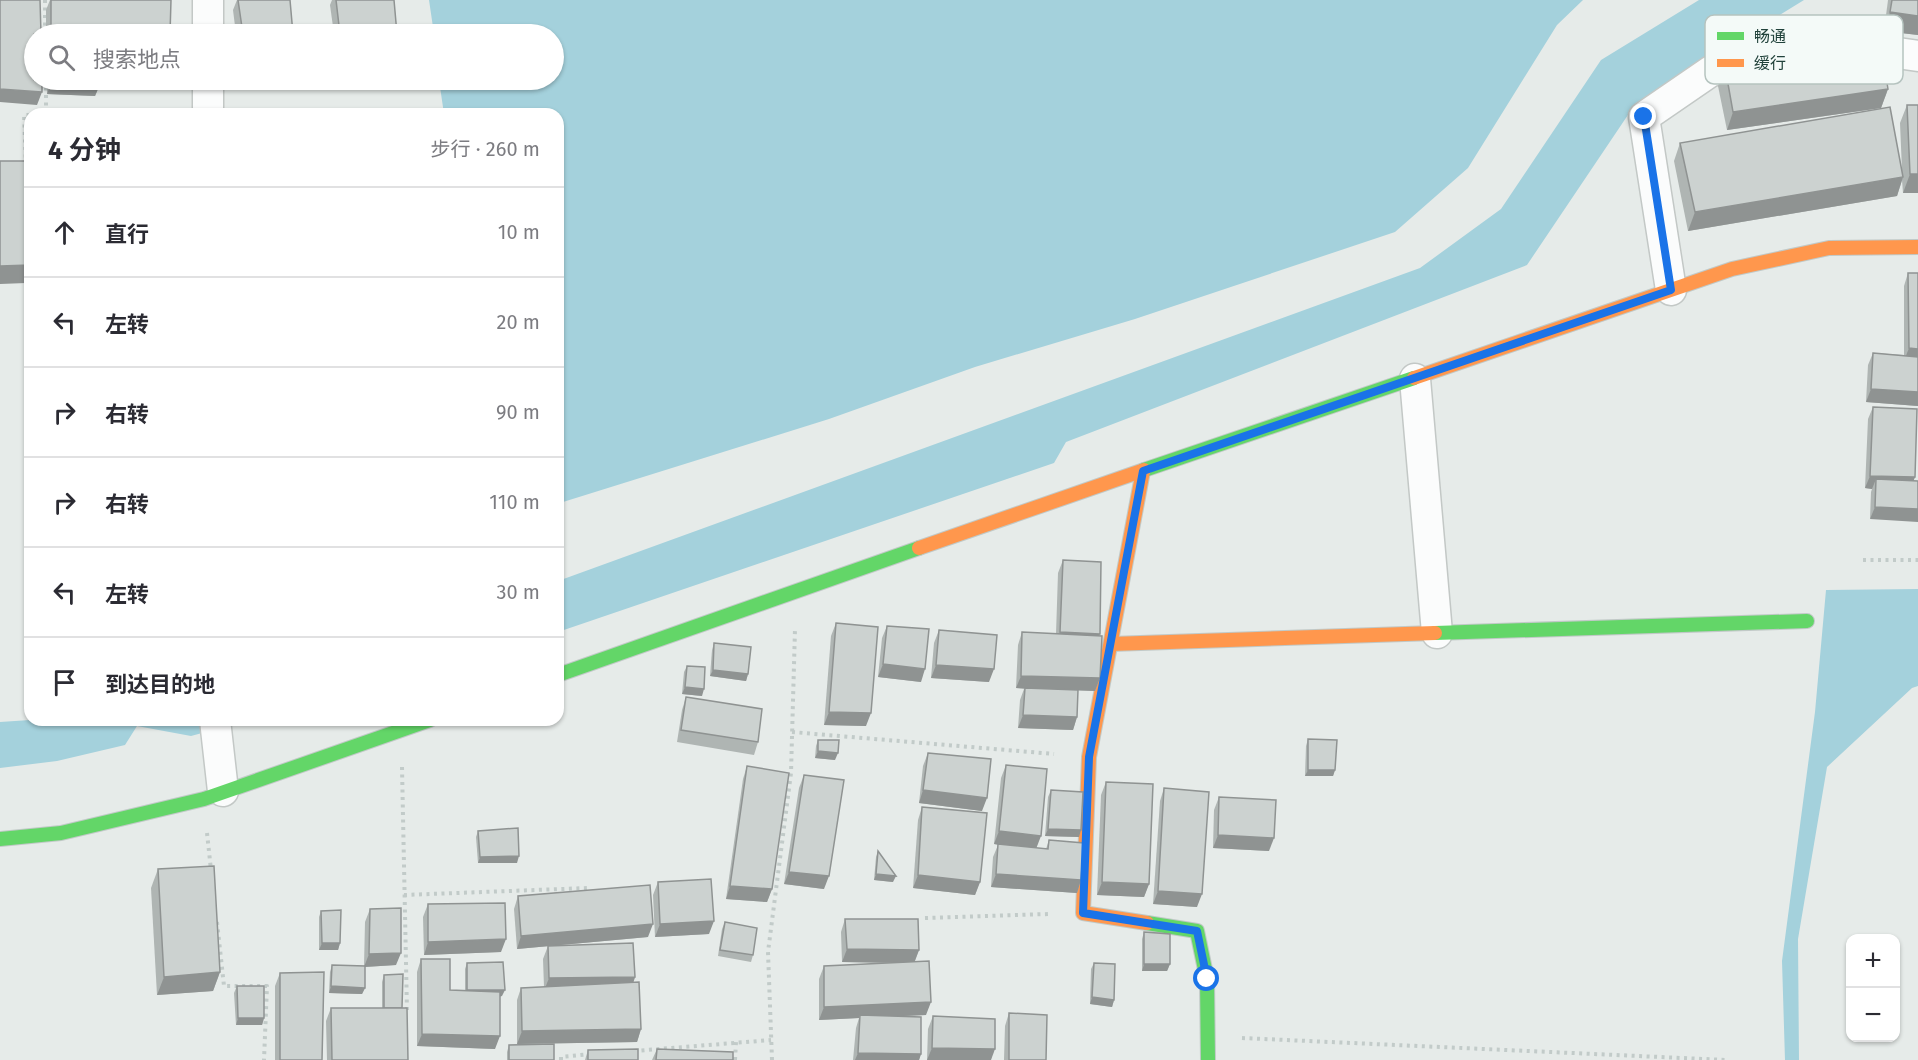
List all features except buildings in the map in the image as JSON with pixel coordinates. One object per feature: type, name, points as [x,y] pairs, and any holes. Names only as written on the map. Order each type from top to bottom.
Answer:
[{"type":"street","points":[[208,0],[208,24]]},
{"type":"street","points":[[1903,54],[1918,56]]},
{"type":"street","points":[[1671,290],[1644,117],[1705,75]]},
{"type":"street","points":[[207,108],[208,90]]},
{"type":"street","points":[[564,673],[1732,269],[1829,248],[1918,247]]},
{"type":"street","points":[[1415,379],[1437,633]]},
{"type":"street","points":[[1143,471],[1089,757],[1083,913],[1197,931],[1207,979],[1208,1060]]},
{"type":"street","points":[[1111,644],[1807,621]]},
{"type":"street","points":[[213,795],[215,726]]},
{"type":"street","points":[[0,839],[61,833],[213,795],[254,783],[413,726]]},
{"type":"path","points":[[45,0],[45,24]]},
{"type":"path","points":[[46,90],[46,108]]},
{"type":"path","points":[[1863,560],[1918,560]]},
{"type":"path","points":[[772,1060],[768,952],[791,774],[796,592]]},
{"type":"path","points":[[401,730],[407,1013]]},
{"type":"path","points":[[792,732],[1089,757]]},
{"type":"path","points":[[213,795],[213,881]]},
{"type":"path","points":[[404,895],[588,888]]},
{"type":"path","points":[[925,918],[1083,913]]},
{"type":"path","points":[[217,916],[224,986],[267,986],[264,1060]]},
{"type":"path","points":[[1208,1036],[1726,1060]]},
{"type":"path","points":[[631,1051],[771,1040]]},
{"type":"path","points":[[735,1060],[736,1042]]},
{"type":"path","points":[[561,1060],[561,1057],[596,1054]]},
{"type":"water","points":[[429,0],[1583,0],[1557,25],[1468,168],[1395,232],[1135,319],[975,367],[829,419],[564,502],[564,108],[443,108],[440,90],[564,90],[564,24],[433,24]]},
{"type":"water","points":[[1699,0],[1804,0],[1780,15],[1705,15],[1705,61],[1636,103],[1527,265],[1066,442],[1054,463],[564,630],[564,579],[1420,268],[1501,209],[1601,60]]},
{"type":"water","points":[[1918,589],[1918,686],[1912,688],[1827,767],[1798,939],[1799,1060],[1785,1060],[1782,961],[1815,712],[1826,590]]},
{"type":"water","points":[[24,720],[24,726],[137,726],[125,745],[57,761],[0,768],[0,722]]},
{"type":"water","points":[[137,726],[228,726],[191,736]]},
{"type":"traffic: fast","points":[[1144,470],[1414,378]]},
{"type":"traffic: fast","points":[[564,673],[919,548]]},
{"type":"traffic: fast","points":[[1435,633],[1807,621]]},
{"type":"traffic: fast","points":[[0,839],[61,833],[204,799],[413,726]]},
{"type":"traffic: fast","points":[[1147,923],[1197,931],[1207,979],[1208,1060]]},
{"type":"traffic: slow","points":[[1414,378],[1732,269],[1829,248],[1918,247]]},
{"type":"traffic: slow","points":[[919,548],[1144,470]]},
{"type":"traffic: slow","points":[[1143,471],[1089,757],[1083,913],[1147,923]]},
{"type":"traffic: slow","points":[[1111,644],[1435,633]]},
{"type":"route","points":[[1207,979],[1197,931],[1083,913],[1089,757],[1143,471],[1671,290],[1644,117]]}]
